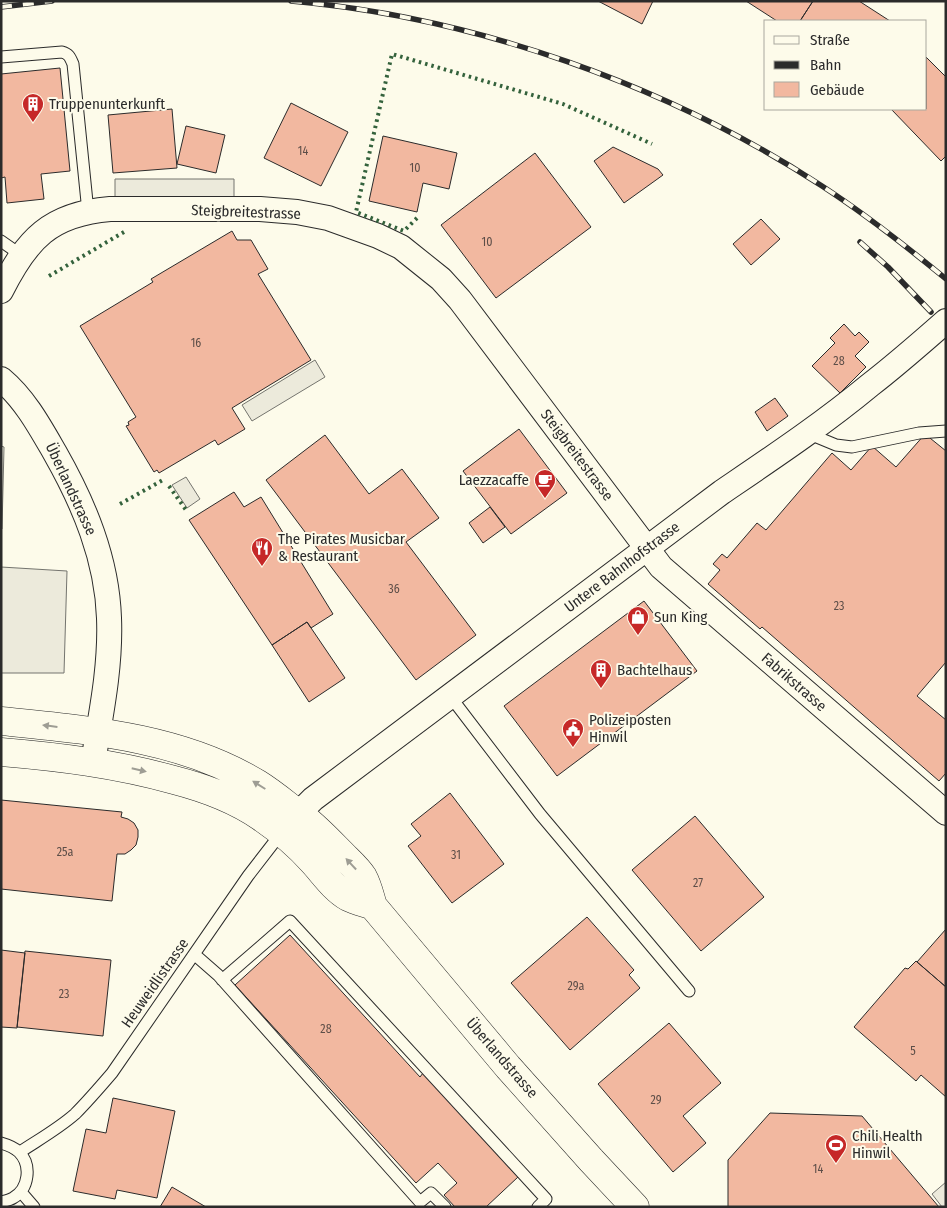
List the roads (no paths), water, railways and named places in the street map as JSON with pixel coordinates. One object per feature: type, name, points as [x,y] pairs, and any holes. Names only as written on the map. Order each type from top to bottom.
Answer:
[{"type":"main road","name":"Überlandstrasse","points":[[1,721],[98,732],[167,745],[204,758],[259,784],[289,823],[306,854],[340,891],[348,897],[373,906],[508,1067],[635,1207]]},
{"type":"main road","name":"Überlandstrasse","points":[[1,752],[93,762],[138,770],[202,788],[237,803],[260,817],[289,823]]},
{"type":"street","name":"Steigbreitestrasse","points":[[1,290],[21,255],[46,229],[67,218],[88,212],[110,209],[260,209],[297,212],[328,218],[356,227],[401,247],[441,279],[460,300],[647,548]]},
{"type":"street","name":"Untere Bahnhofstrasse","points":[[289,823],[313,799],[722,492],[807,433],[870,386],[946,321]]},
{"type":"street","name":"Überlandstrasse","points":[[1,380],[23,403],[44,433],[87,516],[98,551],[104,576],[109,618],[107,664],[93,762]]},
{"type":"street","name":"Fabrikstrasse","points":[[647,548],[667,572],[946,813]]},
{"type":"lane","points":[[1,58],[62,52],[68,54],[72,64],[88,212]]},
{"type":"lane","points":[[1,241],[21,255]]},
{"type":"lane","points":[[807,433],[846,447],[919,433],[946,431]]},
{"type":"lane","points":[[450,696],[540,814],[689,991]]},
{"type":"lane","name":"Heuweidlistrasse","points":[[20,1152],[74,1115],[101,1087],[248,876],[289,823]]},
{"type":"lane","points":[[222,980],[290,921],[546,1199],[538,1207]]},
{"type":"lane","points":[[194,954],[218,975],[420,1202],[431,1193],[445,1207]]},
{"type":"lane","points":[[1,1144],[12,1146],[20,1152],[24,1159],[28,1176],[21,1192],[1,1202]]},
{"type":"lane","points":[[21,1192],[34,1207]]},
{"type":"railway","points":[[1,7],[52,1]]},
{"type":"railway","points":[[291,1],[360,9],[430,22],[499,40],[567,62],[634,87],[700,117],[762,150],[822,186],[916,254],[946,279]]},
{"type":"railway","points":[[860,242],[888,267],[931,312]]},
{"type":"place","name":"Truppenunterkunft","points":[[33,123]]},
{"type":"place","name":"Laezzacaffe","points":[[545,499]]},
{"type":"place","name":"The Pirates Musicbar & Restaurant","points":[[262,567]]},
{"type":"place","name":"Sun King","points":[[638,636]]},
{"type":"place","name":"Bachtelhaus","points":[[601,689]]},
{"type":"place","name":"Polizeiposten Hinwil","points":[[573,748]]},
{"type":"place","name":"Chili Health Hinwil","points":[[836,1164]]}]
